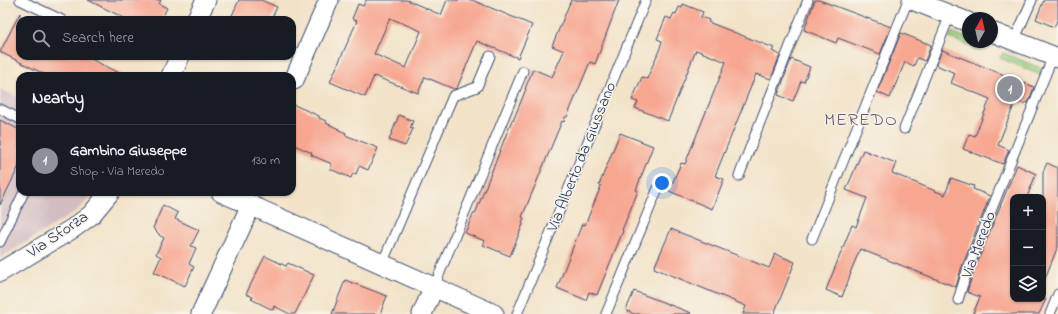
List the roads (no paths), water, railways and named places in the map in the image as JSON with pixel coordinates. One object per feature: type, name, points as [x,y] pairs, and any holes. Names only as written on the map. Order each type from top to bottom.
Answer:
[{"type":"street","points":[[198,16],[206,0]]},
{"type":"street","points":[[296,75],[329,0]]},
{"type":"street","points":[[912,0],[962,20]]},
{"type":"street","name":"Via Meredo","points":[[998,34],[1056,57]]},
{"type":"street","points":[[173,72],[178,60]]},
{"type":"street","name":"Via Sforza","points":[[0,272],[72,229],[91,214],[107,196]]},
{"type":"street","points":[[230,196],[494,314]]},
{"type":"street","points":[[201,314],[251,206]]},
{"type":"street","points":[[422,314],[434,287]]},
{"type":"lane","points":[[20,0],[54,16]]},
{"type":"lane","name":"Via Alberto da Giussano","points":[[517,314],[646,0]]},
{"type":"lane","points":[[739,176],[808,0]]},
{"type":"lane","points":[[812,239],[908,0]]},
{"type":"lane","points":[[1014,41],[1032,0]]},
{"type":"lane","points":[[904,129],[950,15]]},
{"type":"lane","points":[[382,264],[453,96],[477,87],[490,56]]},
{"type":"lane","name":"Via Meredo","points":[[958,300],[967,271],[1056,57]]},
{"type":"lane","points":[[434,287],[524,71]]},
{"type":"lane","points":[[0,109],[16,117]]},
{"type":"lane","points":[[606,314],[661,181]]},
{"type":"lane","points":[[0,242],[22,196]]},
{"type":"lane","points":[[1050,314],[1058,294]]},
{"type":"place","name":"Gambino Giuseppe","points":[[1010,89]]},
{"type":"district","name":"MEREDO","points":[[861,121]]}]
